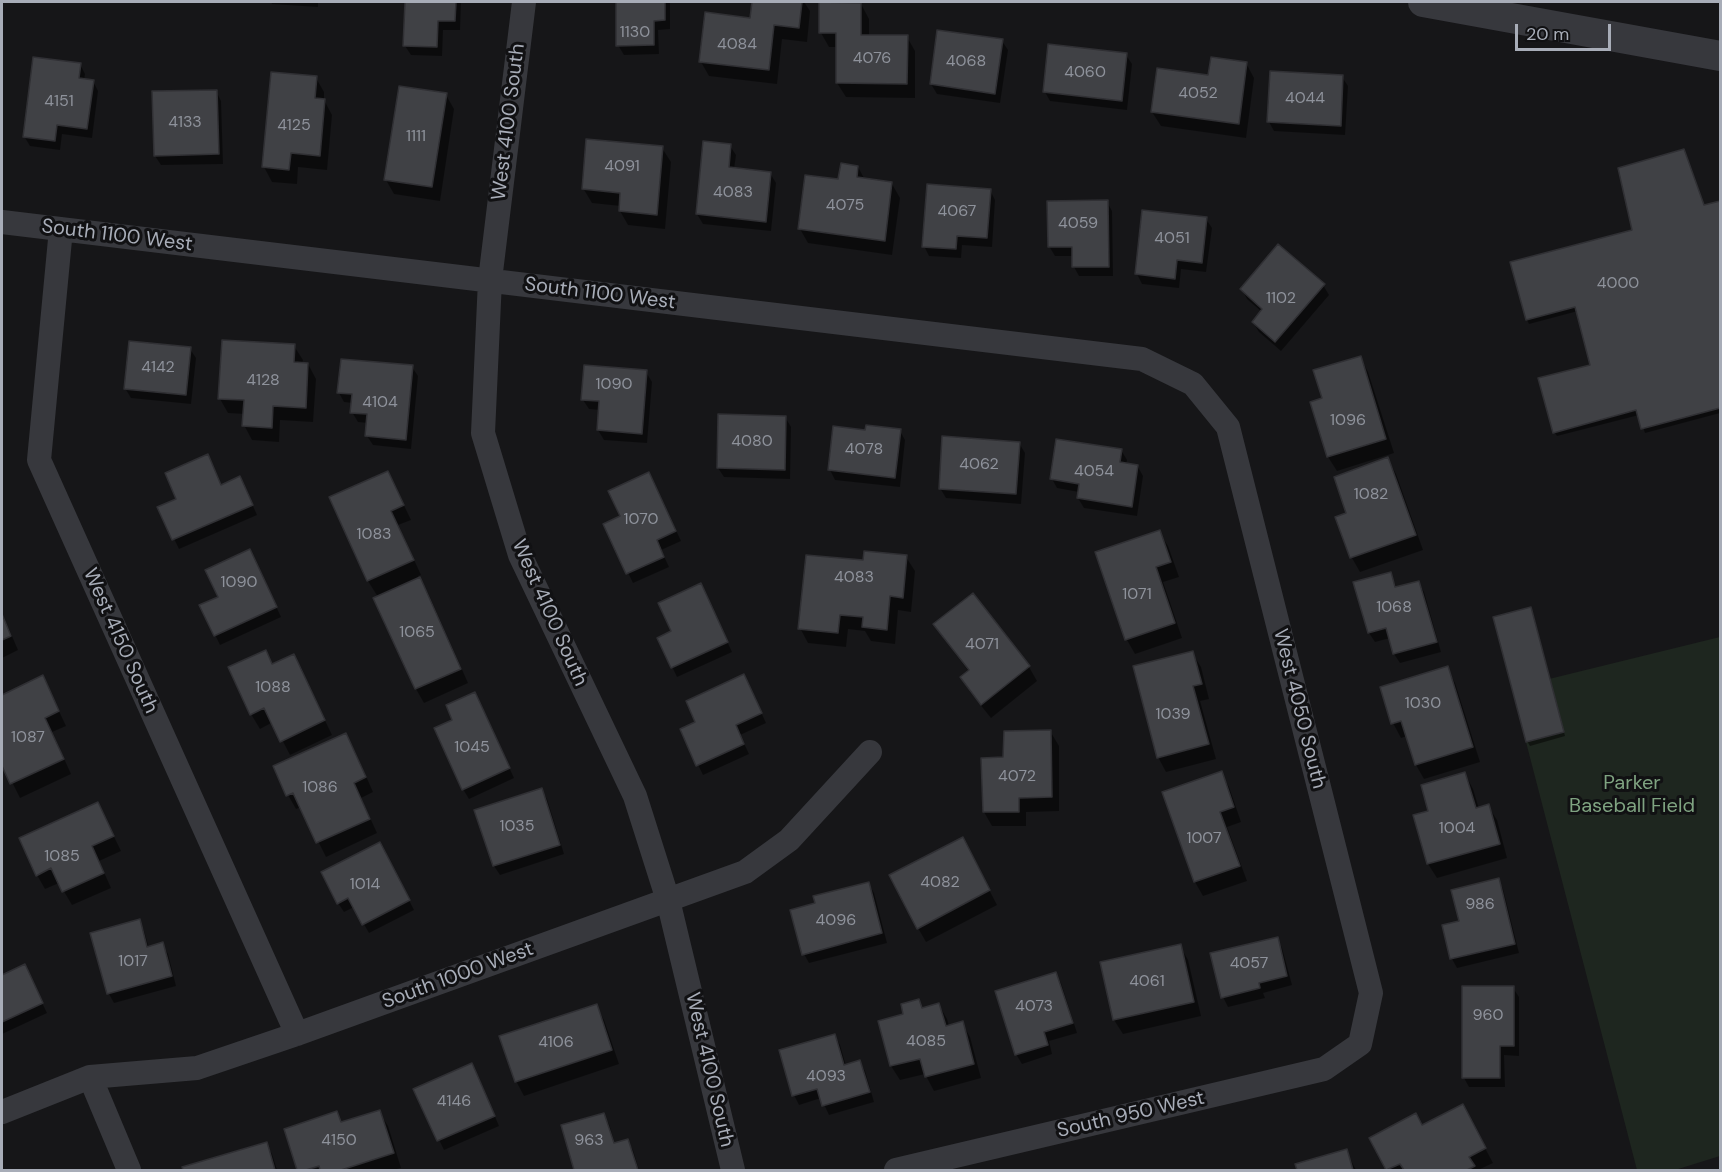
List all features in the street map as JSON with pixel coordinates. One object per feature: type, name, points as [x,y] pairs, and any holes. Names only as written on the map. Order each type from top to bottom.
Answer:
[{"type":"street","name":"West 4100 South","points":[[524,2],[490,280],[483,434],[520,555],[635,796],[668,900],[733,1170]]},
{"type":"street","points":[[1423,2],[1720,56]]},
{"type":"street","name":"South 1100 West","points":[[2,222],[1142,359],[1193,384]]},
{"type":"street","name":"West 4150 South","points":[[61,229],[39,460],[297,1034]]},
{"type":"street","name":"West 4050 South","points":[[1193,384],[1228,427],[1371,993],[1360,1044]]},
{"type":"street","name":"South 1000 West","points":[[2,1112],[90,1077],[197,1068],[745,872],[789,840],[870,752]]},
{"type":"street","name":"South 950 West","points":[[896,1170],[1324,1069],[1360,1044]]},
{"type":"street","points":[[90,1077],[129,1170]]},
{"type":"green space","name":"Parker Baseball Field","points":[[1720,637],[1720,1156],[1675,1170],[1637,1170],[1526,742],[1564,732],[1549,679]]},
{"type":"building","points":[[405,2],[456,2],[455,21],[438,21],[437,47],[403,46]]},
{"type":"building","points":[[616,2],[665,2],[665,20],[654,21],[654,45],[616,46]]},
{"type":"building","points":[[752,2],[802,2],[799,28],[774,25],[769,70],[699,62],[705,12],[750,18]]},
{"type":"building","points":[[819,2],[861,3],[861,35],[908,35],[907,84],[836,83],[836,33],[819,33]]},
{"type":"building","points":[[937,30],[1003,39],[995,94],[930,84]]},
{"type":"building","points":[[1048,44],[1127,53],[1122,101],[1043,92]]},
{"type":"building","points":[[33,57],[81,63],[79,78],[94,80],[87,129],[57,125],[55,141],[23,137]]},
{"type":"building","points":[[1211,57],[1247,62],[1239,124],[1151,112],[1157,68],[1208,75]]},
{"type":"building","points":[[1270,71],[1343,75],[1341,126],[1267,122]]},
{"type":"building","points":[[271,72],[317,76],[315,98],[325,99],[320,156],[291,153],[289,170],[262,167]]},
{"type":"building","points":[[399,86],[447,93],[432,187],[384,180]]},
{"type":"building","points":[[217,90],[219,154],[154,156],[152,91]]},
{"type":"building","points":[[586,139],[663,146],[657,215],[619,211],[620,193],[582,189]]},
{"type":"building","points":[[703,141],[731,144],[729,167],[771,172],[766,222],[696,214]]},
{"type":"building","points":[[1684,149],[1704,205],[1720,201],[1720,408],[1641,429],[1636,410],[1553,433],[1538,378],[1590,365],[1575,307],[1526,320],[1510,262],[1632,230],[1618,168]]},
{"type":"building","points":[[841,163],[858,166],[857,177],[892,182],[885,241],[798,229],[805,175],[838,179]]},
{"type":"building","points":[[927,184],[991,189],[987,238],[957,236],[956,249],[922,247]]},
{"type":"building","points":[[1108,200],[1109,267],[1072,267],[1072,247],[1048,247],[1047,201]]},
{"type":"building","points":[[1142,210],[1207,217],[1202,263],[1177,260],[1175,279],[1135,274]]},
{"type":"building","points":[[1278,244],[1325,284],[1275,342],[1252,322],[1262,309],[1240,289]]},
{"type":"building","points":[[222,340],[295,344],[294,362],[308,363],[306,408],[273,406],[272,428],[242,426],[244,400],[218,399]]},
{"type":"building","points":[[129,341],[191,347],[186,395],[124,389]]},
{"type":"building","points":[[1361,356],[1386,439],[1327,457],[1310,402],[1322,398],[1313,370]]},
{"type":"building","points":[[341,359],[413,365],[406,440],[365,436],[367,414],[350,413],[352,394],[337,393]]},
{"type":"building","points":[[584,365],[647,370],[642,434],[597,430],[599,401],[581,400]]},
{"type":"building","points":[[718,414],[786,416],[785,470],[717,468]]},
{"type":"building","points":[[866,425],[901,429],[895,478],[828,470],[833,426],[865,430]]},
{"type":"building","points":[[942,436],[1020,442],[1016,494],[939,489]]},
{"type":"building","points":[[1056,439],[1122,449],[1120,462],[1138,465],[1132,507],[1077,498],[1079,484],[1050,479]]},
{"type":"building","points":[[208,454],[221,485],[240,476],[253,505],[172,540],[157,507],[176,499],[165,473]]},
{"type":"building","points":[[1388,457],[1416,535],[1350,558],[1335,517],[1346,513],[1334,477]]},
{"type":"building","points":[[388,471],[404,505],[391,511],[414,560],[367,581],[329,497]]},
{"type":"building","points":[[649,472],[676,531],[657,540],[664,557],[626,574],[603,524],[620,516],[608,491]]},
{"type":"building","points":[[1160,530],[1171,562],[1156,567],[1175,623],[1125,640],[1095,552]]},
{"type":"building","points":[[250,549],[277,607],[214,636],[199,605],[218,597],[205,570]]},
{"type":"building","points":[[864,551],[907,555],[903,598],[890,596],[887,630],[862,627],[863,617],[840,615],[838,633],[798,629],[806,555],[863,560]]},
{"type":"building","points":[[1391,572],[1395,587],[1419,581],[1437,642],[1393,654],[1386,628],[1368,633],[1353,582]]},
{"type":"building","points":[[420,577],[461,669],[415,689],[373,598]]},
{"type":"building","points":[[701,583],[728,642],[671,668],[657,638],[671,631],[658,603]]},
{"type":"building","points":[[973,593],[1030,666],[981,705],[960,677],[969,670],[933,624]]},
{"type":"building","points":[[1531,607],[1564,732],[1526,742],[1493,617]]},
{"type":"building","points":[[2,614],[11,636],[2,640]]},
{"type":"building","points":[[266,650],[272,664],[294,654],[325,720],[280,742],[264,708],[250,715],[228,667]]},
{"type":"building","points":[[1193,651],[1202,684],[1193,686],[1209,744],[1157,758],[1133,666]]},
{"type":"building","points":[[1448,666],[1473,747],[1415,765],[1401,721],[1391,724],[1380,687]]},
{"type":"building","points":[[744,674],[762,713],[736,725],[744,744],[696,766],[680,729],[695,722],[686,701]]},
{"type":"building","points":[[43,675],[59,711],[45,718],[64,759],[10,784],[2,766],[2,695]]},
{"type":"building","points":[[475,692],[510,768],[462,790],[434,728],[452,720],[446,705]]},
{"type":"building","points":[[1051,730],[1052,797],[1019,798],[1019,812],[983,812],[981,758],[1003,757],[1004,731]]},
{"type":"building","points":[[346,733],[366,777],[354,783],[370,819],[316,843],[293,793],[286,796],[273,766]]},
{"type":"building","points":[[1222,771],[1234,807],[1220,812],[1240,866],[1194,882],[1162,792]]},
{"type":"building","points":[[1465,772],[1476,808],[1489,804],[1500,844],[1427,864],[1413,815],[1428,811],[1421,785]]},
{"type":"building","points":[[542,788],[560,845],[493,866],[474,810]]},
{"type":"building","points":[[98,802],[114,836],[92,846],[104,873],[62,892],[51,868],[36,876],[19,838]]},
{"type":"building","points":[[963,837],[990,890],[917,929],[889,875]]},
{"type":"building","points":[[380,842],[410,900],[362,925],[348,898],[337,904],[321,872]]},
{"type":"building","points":[[1499,878],[1515,944],[1450,959],[1442,925],[1459,921],[1451,890]]},
{"type":"building","points":[[869,882],[882,933],[802,955],[790,910],[815,903],[813,896]]},
{"type":"building","points":[[140,919],[147,947],[163,942],[172,976],[107,994],[90,933]]},
{"type":"building","points":[[1278,937],[1287,976],[1259,983],[1260,988],[1221,998],[1210,953]]},
{"type":"building","points":[[1181,944],[1194,1002],[1113,1020],[1100,962]]},
{"type":"building","points":[[25,964],[43,1003],[2,1022],[2,975]]},
{"type":"building","points":[[1056,972],[1073,1023],[1044,1032],[1048,1045],[1015,1055],[995,991]]},
{"type":"building","points":[[1462,986],[1514,986],[1514,1046],[1500,1046],[1500,1078],[1462,1078]]},
{"type":"building","points":[[919,999],[922,1008],[939,1003],[946,1026],[963,1021],[974,1064],[925,1077],[920,1059],[890,1066],[878,1021],[903,1014],[901,1004]]},
{"type":"building","points":[[597,1004],[612,1050],[515,1082],[499,1036]]},
{"type":"building","points":[[835,1034],[844,1065],[860,1060],[870,1092],[822,1106],[817,1089],[792,1096],[779,1050]]},
{"type":"building","points":[[472,1063],[495,1116],[437,1141],[413,1089]]},
{"type":"building","points":[[1463,1104],[1486,1148],[1469,1157],[1475,1166],[1467,1170],[1404,1170],[1400,1164],[1386,1170],[1369,1138],[1416,1113],[1422,1125]]},
{"type":"building","points":[[380,1110],[394,1153],[341,1170],[320,1170],[319,1166],[297,1170],[284,1129],[337,1111],[341,1122]]},
{"type":"building","points":[[604,1113],[614,1143],[628,1139],[638,1170],[574,1170],[561,1125]]},
{"type":"building","points":[[267,1142],[275,1170],[183,1170],[182,1167]]},
{"type":"building","points":[[1347,1149],[1353,1170],[1297,1170],[1295,1164]]}]
